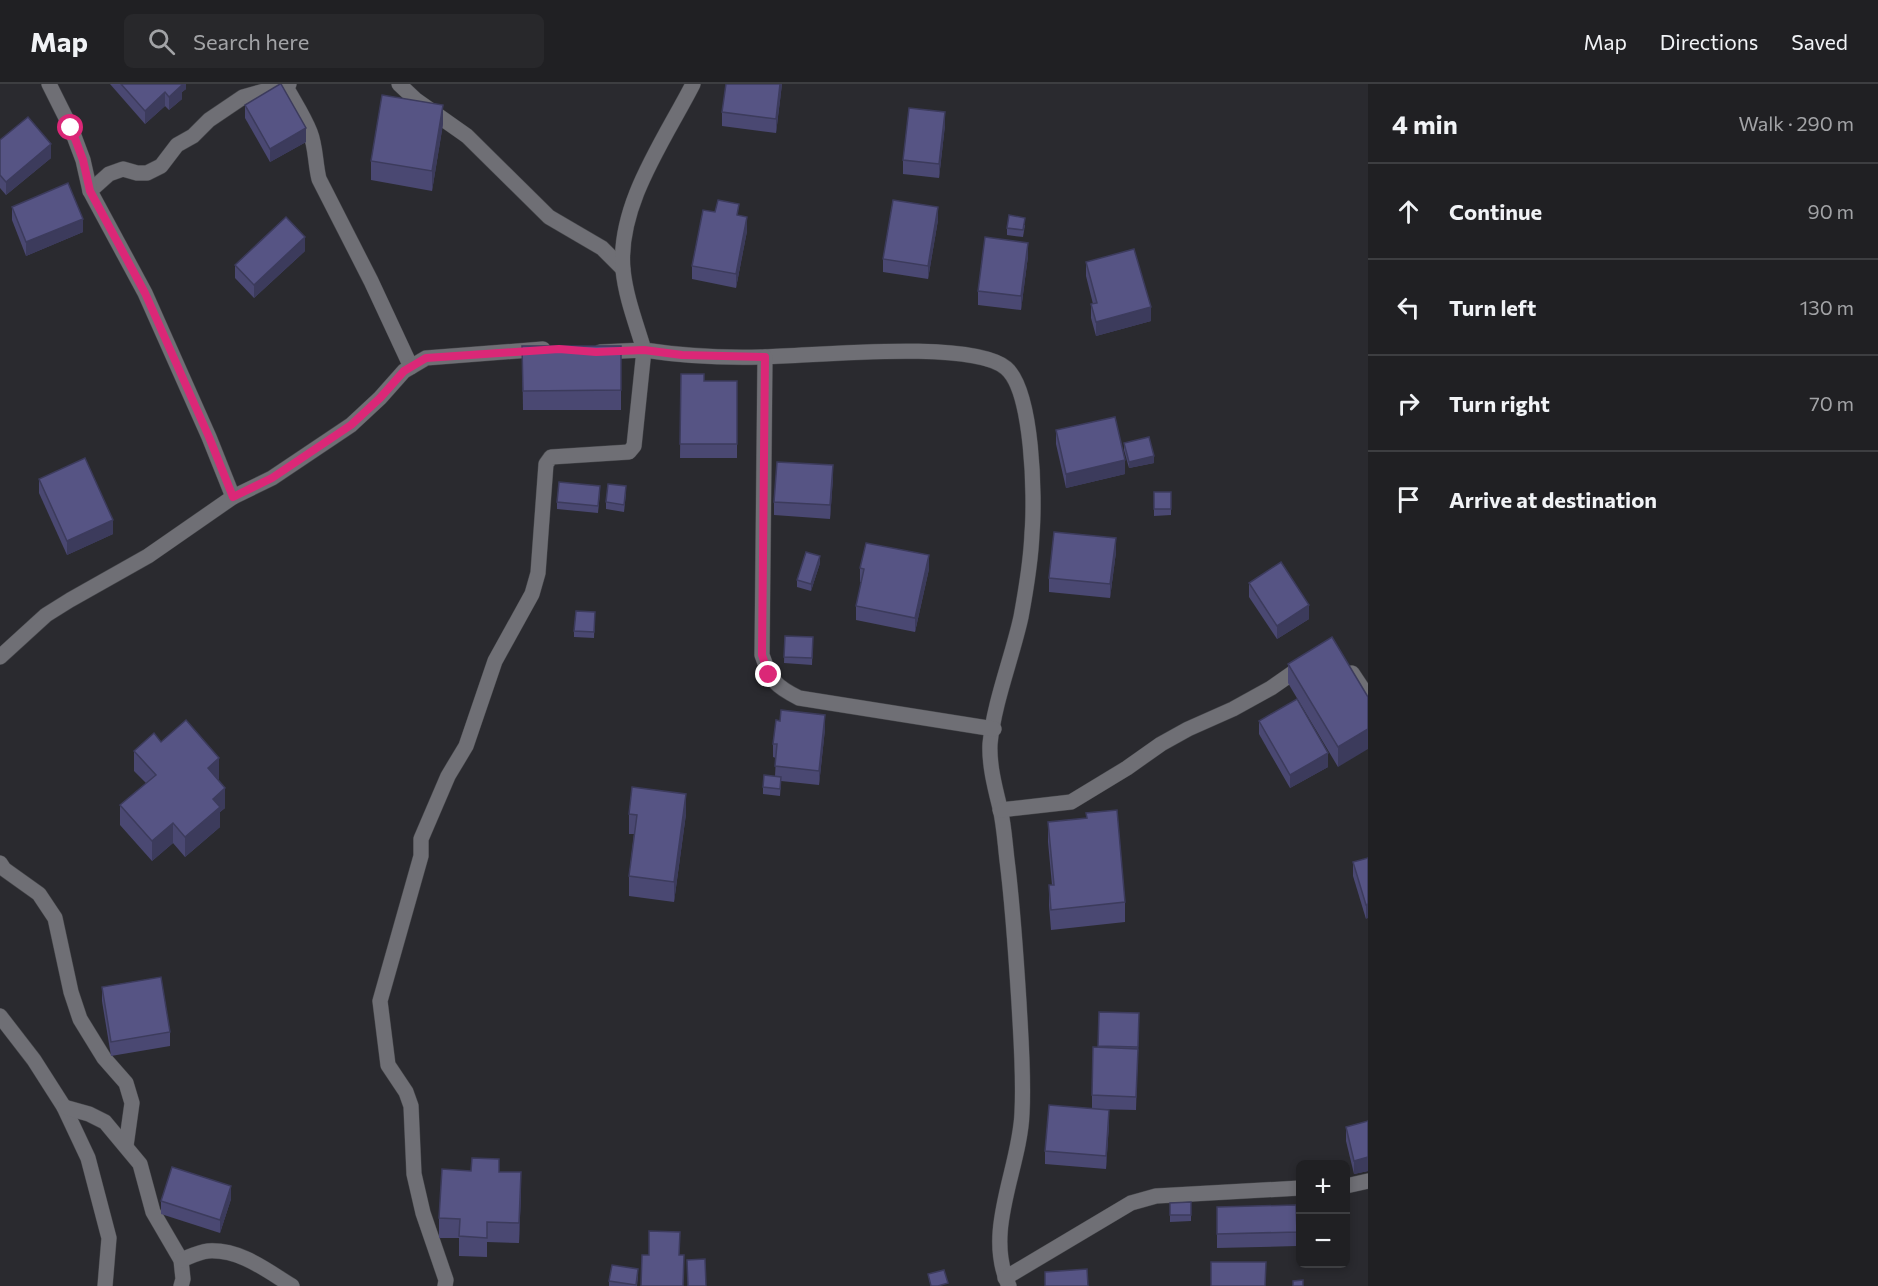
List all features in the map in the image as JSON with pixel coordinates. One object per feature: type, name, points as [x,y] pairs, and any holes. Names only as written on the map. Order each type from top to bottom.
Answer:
[{"type":"street","points":[[49,84],[71,128],[83,160],[90,191],[145,293],[233,497]]},
{"type":"street","points":[[399,84],[416,100],[467,136],[549,217],[602,248],[623,269]]},
{"type":"street","points":[[445,1286],[446,1280],[423,1213],[414,1174],[411,1106],[406,1092],[388,1065],[380,1001],[421,856],[421,839],[448,776],[466,746],[495,660],[532,594],[538,573],[546,464],[551,457],[629,452],[634,446],[644,350],[631,309],[623,269],[624,238],[633,206],[651,161],[693,84]]},
{"type":"street","points":[[90,191],[109,174],[123,169],[147,173],[162,166],[177,145],[193,136],[209,120],[243,97],[287,85],[309,131],[315,149],[314,162],[319,179],[371,281],[411,367]]},
{"type":"street","points":[[0,657],[46,615],[148,556],[233,497],[272,478],[351,425],[404,371],[426,358],[559,349]]},
{"type":"street","points":[[587,351],[644,350],[682,355],[765,357],[793,354],[942,352],[972,355],[1007,369],[1018,388],[1030,436],[1032,532],[1021,616],[999,698],[990,745],[994,788],[1000,810],[1014,910],[1023,1069],[1022,1116],[1016,1158],[1004,1204],[1000,1245],[1007,1282],[1131,1203],[1156,1196],[1296,1188]]},
{"type":"street","points":[[765,357],[762,655],[775,685],[800,698],[994,729]]},
{"type":"street","points":[[1000,810],[1071,802],[1188,729],[1233,710],[1271,688],[1319,655]]},
{"type":"street","points":[[1344,660],[1368,697]]},
{"type":"street","points":[[0,863],[4,869],[39,894],[55,918],[71,992],[80,1019],[104,1058],[126,1083],[132,1103],[126,1146]]},
{"type":"street","points":[[0,1016],[34,1060],[64,1107],[88,1158],[109,1238],[105,1286]]},
{"type":"street","points":[[64,1107],[89,1114],[105,1122],[140,1164],[153,1212],[181,1260],[183,1279],[181,1286]]},
{"type":"street","points":[[1350,1185],[1368,1181]]},
{"type":"street","points":[[181,1260],[206,1251],[232,1252],[292,1286]]},
{"type":"building","points":[[121,84],[182,85],[169,97],[165,92],[145,111]]},
{"type":"building","points":[[280,84],[306,128],[270,149],[245,105]]},
{"type":"building","points":[[726,84],[780,84],[776,119],[722,112]]},
{"type":"building","points":[[382,95],[443,105],[432,171],[371,161]]},
{"type":"building","points":[[909,108],[945,112],[939,164],[903,160]]},
{"type":"building","points":[[28,117],[51,144],[6,182],[0,175],[0,140]]},
{"type":"building","points":[[68,183],[83,219],[26,242],[12,207]]},
{"type":"building","points":[[718,200],[739,204],[737,215],[747,217],[736,274],[692,266],[703,210],[715,212]]},
{"type":"building","points":[[893,200],[938,207],[928,266],[883,259]]},
{"type":"building","points":[[1009,215],[1025,218],[1023,230],[1007,228]]},
{"type":"building","points":[[286,217],[305,237],[254,285],[235,265]]},
{"type":"building","points":[[985,237],[1028,243],[1021,296],[978,291]]},
{"type":"building","points":[[1134,249],[1151,307],[1096,322],[1091,304],[1097,303],[1086,262]]},
{"type":"building","points":[[522,346],[621,346],[621,390],[523,391]]},
{"type":"building","points":[[681,374],[704,374],[704,381],[737,381],[737,444],[680,444]]},
{"type":"building","points":[[1115,417],[1125,460],[1066,474],[1056,430]]},
{"type":"building","points":[[1149,437],[1154,456],[1129,462],[1124,443]]},
{"type":"building","points":[[85,458],[113,520],[67,541],[39,479]]},
{"type":"building","points":[[777,462],[833,465],[830,505],[774,502]]},
{"type":"building","points":[[559,482],[600,486],[598,506],[557,502]]},
{"type":"building","points":[[608,484],[626,486],[624,505],[606,502]]},
{"type":"building","points":[[1154,492],[1171,492],[1171,509],[1154,509]]},
{"type":"building","points":[[1054,532],[1116,538],[1110,584],[1049,578]]},
{"type":"building","points":[[866,543],[929,555],[915,618],[856,606],[864,569],[860,568]]},
{"type":"building","points":[[806,552],[820,556],[811,584],[797,580]]},
{"type":"building","points":[[1281,562],[1309,605],[1277,626],[1249,583]]},
{"type":"building","points":[[576,611],[595,612],[594,632],[574,631]]},
{"type":"building","points":[[785,636],[813,637],[812,658],[784,657]]},
{"type":"building","points":[[1332,637],[1368,697],[1368,729],[1338,747],[1288,664]]},
{"type":"building","points":[[1297,699],[1328,753],[1290,775],[1259,721]]},
{"type":"building","points":[[781,710],[825,715],[819,771],[775,766],[777,744],[773,744],[776,720],[780,721]]},
{"type":"building","points":[[186,720],[219,758],[208,768],[225,788],[213,799],[220,807],[185,837],[173,823],[152,841],[120,805],[156,775],[134,751],[154,733],[161,742]]},
{"type":"building","points":[[764,775],[781,777],[780,789],[763,787]]},
{"type":"building","points":[[632,787],[686,794],[674,882],[629,876],[637,815],[629,814]]},
{"type":"building","points":[[1117,810],[1125,902],[1051,910],[1049,885],[1054,885],[1048,822],[1087,818],[1086,813]]},
{"type":"building","points":[[1368,858],[1368,904],[1366,905],[1353,862]]},
{"type":"building","points":[[161,977],[170,1032],[111,1042],[102,987]]},
{"type":"building","points":[[1099,1012],[1139,1013],[1138,1047],[1098,1046]]},
{"type":"building","points":[[1093,1047],[1138,1049],[1136,1097],[1092,1095]]},
{"type":"building","points":[[1049,1105],[1109,1110],[1106,1156],[1045,1151]]},
{"type":"building","points":[[1368,1121],[1368,1157],[1354,1161],[1346,1127]]},
{"type":"building","points":[[472,1158],[499,1159],[499,1172],[521,1172],[519,1223],[487,1222],[487,1238],[459,1236],[460,1219],[439,1218],[442,1169],[471,1171]]},
{"type":"building","points":[[172,1167],[231,1186],[220,1220],[161,1201]]},
{"type":"building","points":[[1191,1202],[1191,1215],[1170,1215],[1170,1203]]},
{"type":"building","points":[[1296,1205],[1296,1232],[1217,1234],[1217,1207]]},
{"type":"building","points":[[649,1231],[680,1232],[679,1255],[684,1255],[683,1286],[641,1286],[642,1255],[649,1255]]},
{"type":"building","points":[[705,1259],[706,1286],[688,1286],[687,1260]]},
{"type":"building","points":[[1211,1262],[1266,1262],[1265,1286],[1211,1286]]},
{"type":"building","points":[[612,1265],[638,1269],[636,1285],[609,1281]]},
{"type":"building","points":[[1087,1269],[1088,1286],[1045,1286],[1045,1272]]},
{"type":"building","points":[[944,1270],[948,1283],[931,1286],[928,1274]]},
{"type":"building","points":[[1303,1280],[1303,1286],[1293,1286],[1293,1281]]},
{"type":"route","points":[[71,128],[83,160],[90,191],[145,293],[233,497],[272,478],[351,425],[404,371],[426,358],[559,349],[596,352],[644,350],[682,355],[765,357],[762,655],[769,675]]}]
